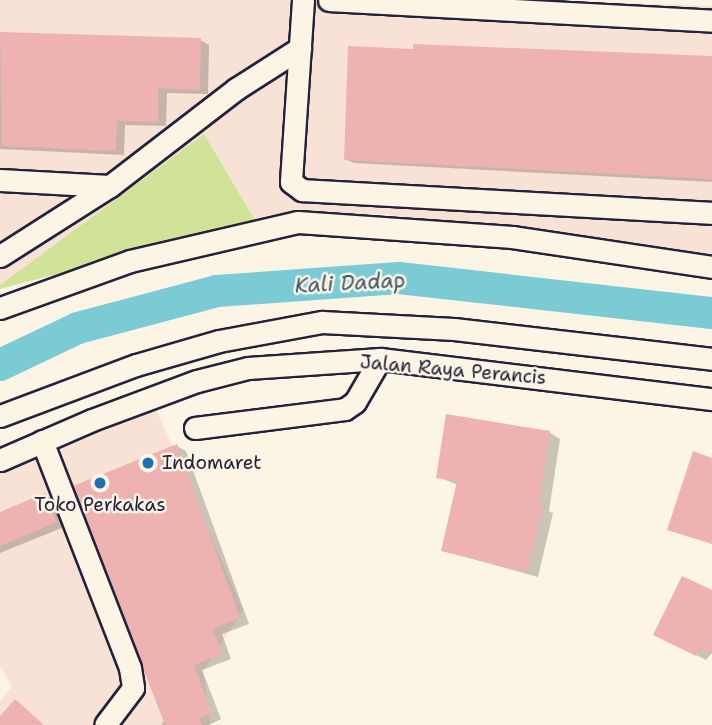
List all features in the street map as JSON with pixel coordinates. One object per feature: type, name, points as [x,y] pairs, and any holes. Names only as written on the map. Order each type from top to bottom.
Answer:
[{"type":"street","points":[[303,0],[291,182],[302,190],[712,213]]},
{"type":"street","points":[[329,0],[712,21]]},
{"type":"street","points":[[0,256],[110,186],[236,89],[300,48]]},
{"type":"street","points":[[0,180],[110,186]]},
{"type":"street","points":[[0,308],[130,261],[298,222],[512,237],[712,267]]},
{"type":"street","points":[[0,416],[136,365],[219,341],[322,322],[454,329],[712,359]]},
{"type":"street","points":[[195,428],[345,409],[355,402],[380,359]]},
{"type":"street","name":"Jalan Raya Perancis","points":[[0,460],[41,441],[197,382],[248,368],[380,359],[712,399]]},
{"type":"street","points":[[41,441],[130,668],[133,688],[105,725]]},
{"type":"shaded area","points":[[0,0],[542,0],[712,6],[712,254],[380,214],[256,222],[204,134],[0,285]]},
{"type":"shaded area","points":[[148,390],[243,610],[203,672],[210,725],[0,725],[0,701],[12,687],[0,665],[0,455]]},
{"type":"green space","points":[[204,134],[256,222],[0,289],[0,285]]},
{"type":"building","points":[[0,32],[201,38],[200,90],[158,88],[158,122],[117,121],[116,151],[2,146]]},
{"type":"building","points":[[413,44],[712,56],[712,179],[344,160],[348,46],[413,49]]},
{"type":"building","points":[[446,414],[550,431],[539,504],[543,505],[527,572],[441,551],[457,481],[436,478]]},
{"type":"building","points":[[177,444],[240,618],[213,629],[222,654],[194,665],[212,714],[199,718],[202,725],[165,725],[73,486]]},
{"type":"building","points":[[693,451],[712,458],[712,544],[667,530]]},
{"type":"building","points":[[45,493],[57,522],[0,546],[0,512]]},
{"type":"building","points":[[682,576],[712,590],[712,654],[700,648],[696,656],[653,635]]},
{"type":"building","points":[[15,699],[44,725],[0,725],[0,716]]},
{"type":"waterway","name":"Kali Dadap","points":[[0,365],[78,328],[217,291],[399,278],[712,313]]},
{"type":"place","name":"Indomaret","points":[[148,463]]},
{"type":"place","name":"Toko Perkakas","points":[[100,483]]}]
